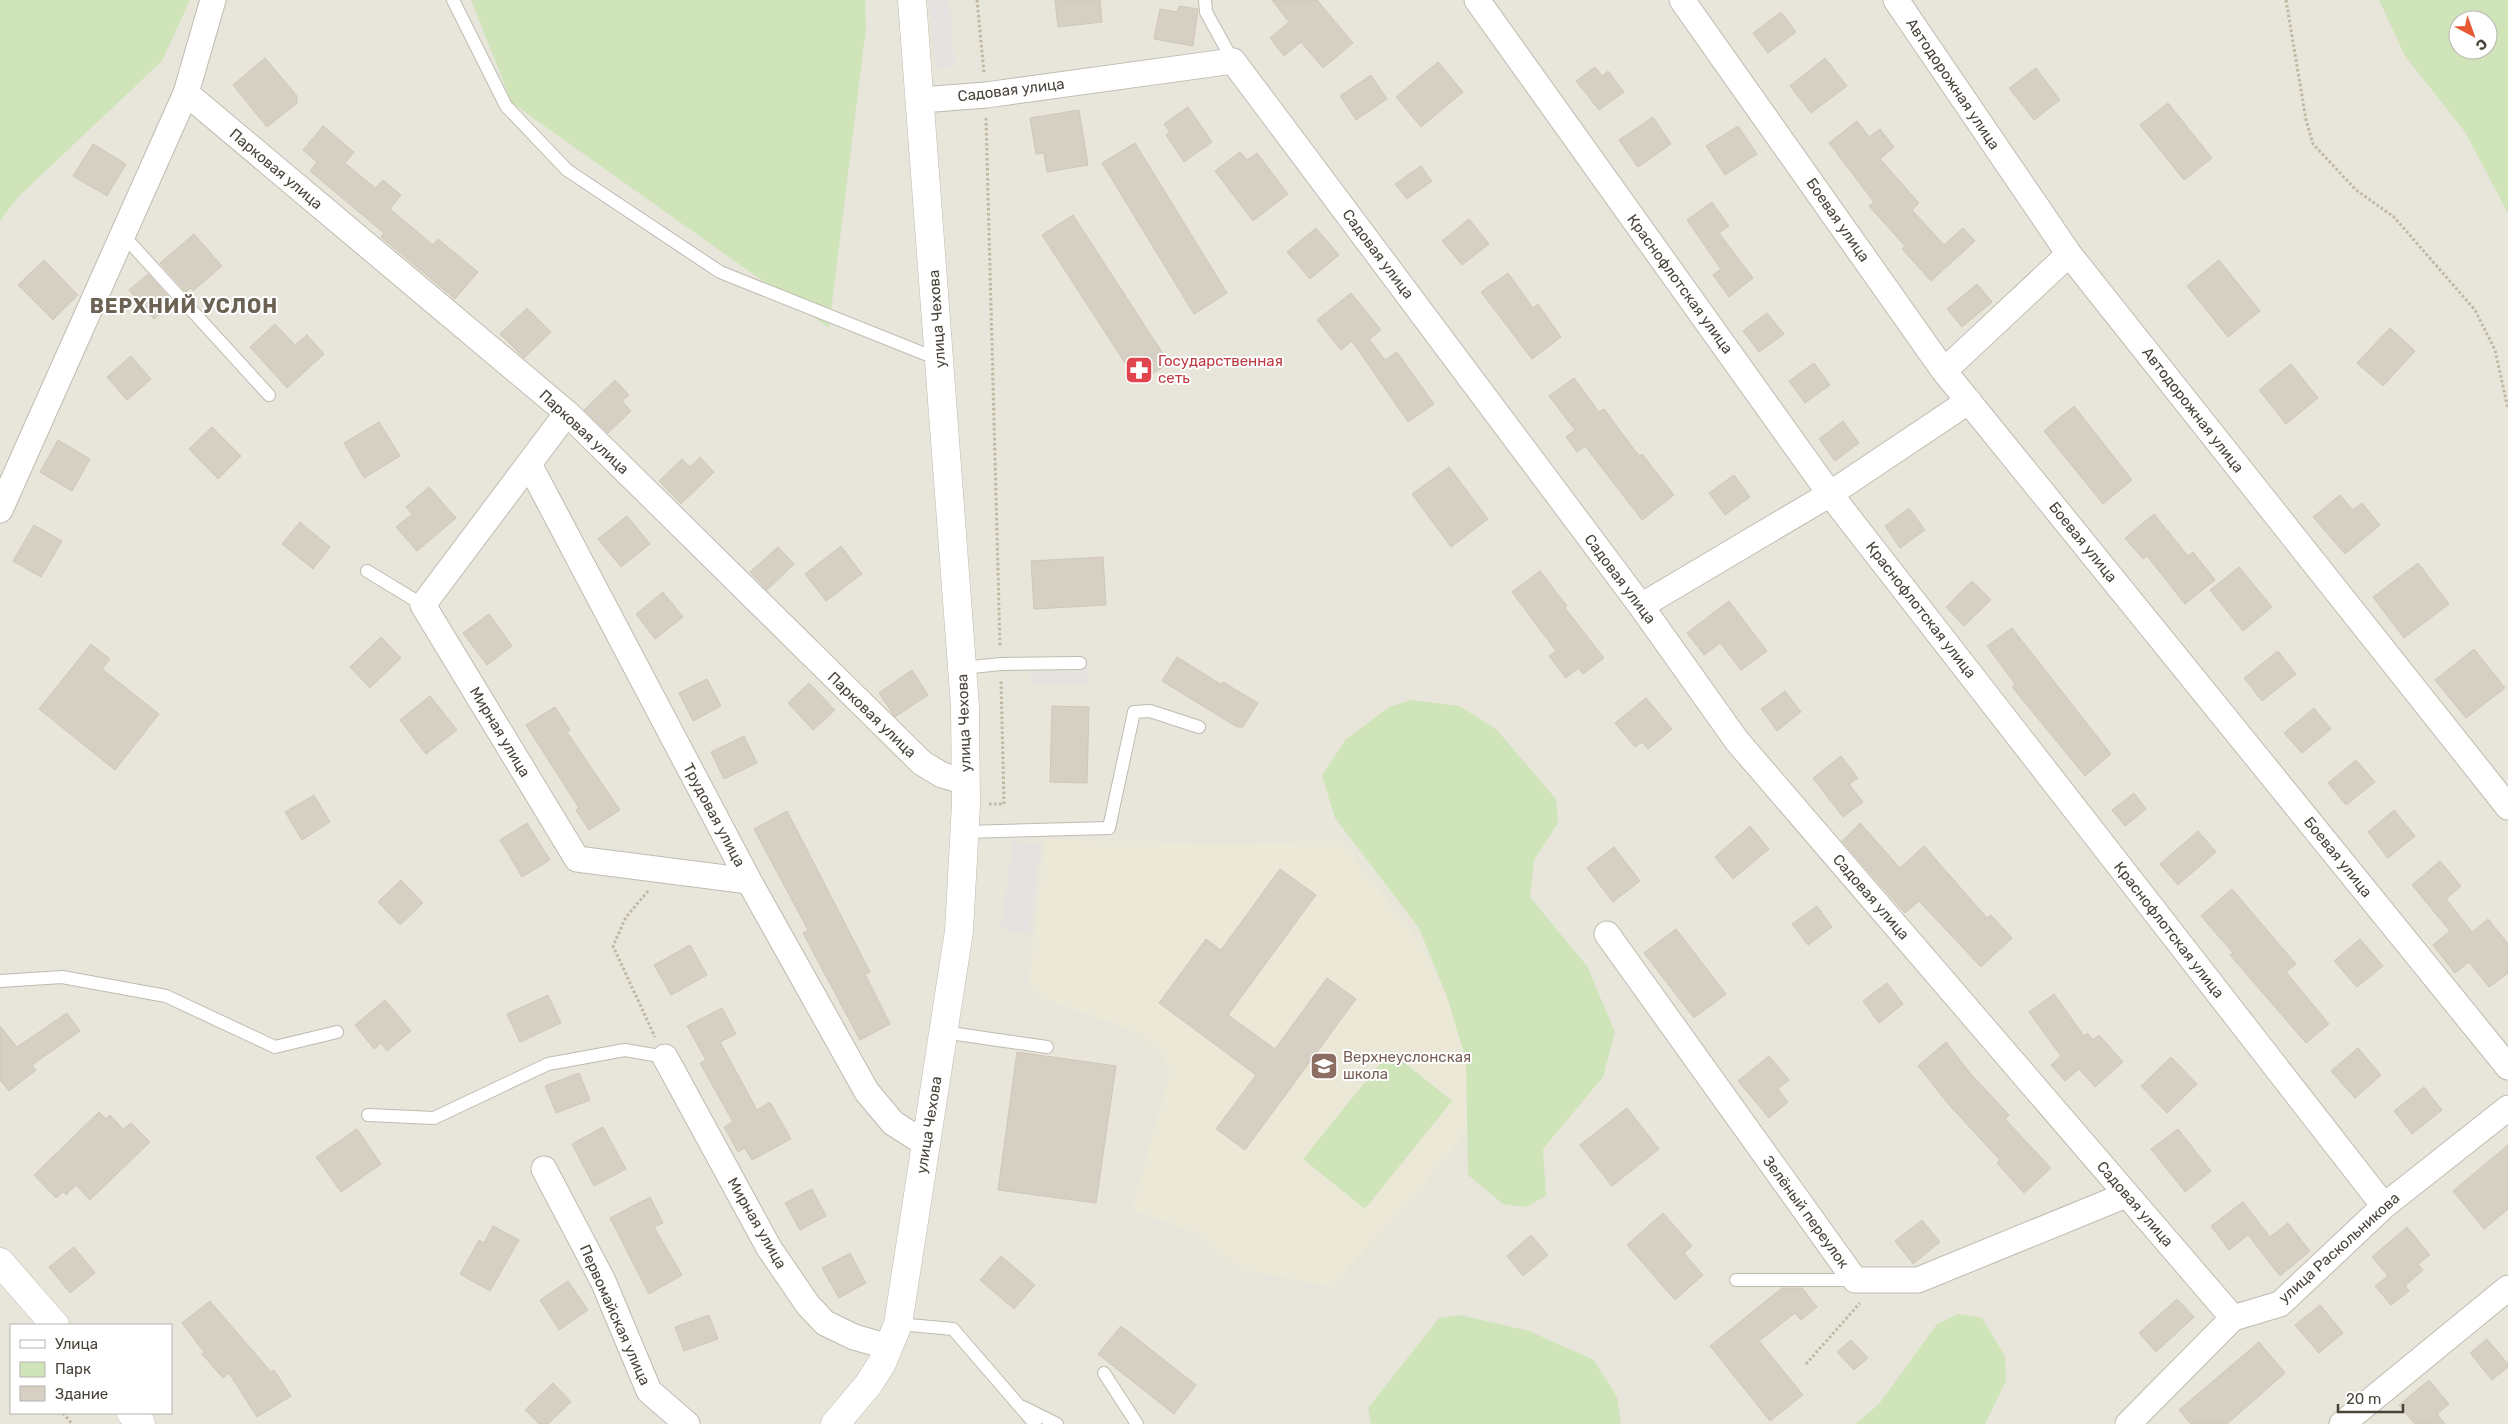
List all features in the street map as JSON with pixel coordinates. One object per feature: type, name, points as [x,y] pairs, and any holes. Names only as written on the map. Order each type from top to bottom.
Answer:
[{"type":"street","points":[[0,510],[186,93],[214,0]]},
{"type":"street","name":"улица Чехова","points":[[835,1424],[868,1385],[882,1364],[893,1335],[960,931],[966,793],[962,668],[921,100],[912,0]]},
{"type":"street","name":"Краснофлотская улица","points":[[1477,0],[1830,494],[2384,1206]]},
{"type":"street","name":"Боевая улица","points":[[1682,0],[1944,371],[2508,1067]]},
{"type":"street","name":"Автодорожная улица","points":[[1896,0],[2069,254],[2508,807]]},
{"type":"street","name":"Садовая улица","points":[[921,100],[986,95],[1233,61],[1641,606],[1737,740],[2233,1318]]},
{"type":"street","name":"Парковая улица","points":[[186,93],[567,413],[922,764],[942,775],[966,793]]},
{"type":"street","points":[[1944,371],[2069,254]]},
{"type":"street","points":[[1641,606],[1830,494],[1969,400]]},
{"type":"street","points":[[423,605],[567,413]]},
{"type":"street","name":"Трудовая улица","points":[[529,464],[749,881],[867,1092],[893,1123],[926,1144]]},
{"type":"street","name":"Мирная улица","points":[[423,605],[577,859],[667,870]]},
{"type":"street","points":[[667,870],[749,881]]},
{"type":"street","name":"Зелёный переулок","points":[[1607,934],[1864,1280]]},
{"type":"street","name":"Мирная улица","points":[[665,1057],[769,1248],[808,1306],[826,1323],[854,1337],[893,1335]]},
{"type":"street","name":"улица Раскольникова","points":[[2128,1424],[2233,1318],[2280,1304],[2384,1206],[2508,1108]]},
{"type":"street","name":"Первомайская улица","points":[[544,1169],[603,1281],[649,1390],[687,1424]]},
{"type":"street","points":[[1864,1280],[1918,1280],[2126,1195]]},
{"type":"street","points":[[0,1262],[54,1324]]},
{"type":"street","points":[[2342,1424],[2508,1288]]},
{"type":"street","points":[[132,1414],[140,1424]]},
{"type":"lane","points":[[453,0],[506,106],[567,170],[720,272],[940,360]]},
{"type":"lane","points":[[1205,0],[1206,12],[1233,61]]},
{"type":"lane","points":[[123,234],[269,395]]},
{"type":"lane","points":[[367,571],[423,605]]},
{"type":"lane","points":[[962,668],[1001,664],[1080,663]]},
{"type":"lane","points":[[965,832],[1109,828],[1134,712],[1150,711],[1199,726]]},
{"type":"lane","points":[[0,981],[62,977],[166,996],[275,1047],[337,1032]]},
{"type":"lane","points":[[943,1032],[1047,1047]]},
{"type":"lane","points":[[368,1115],[434,1118],[548,1064],[625,1050],[665,1057]]},
{"type":"lane","points":[[1736,1280],[1864,1280]]},
{"type":"lane","points":[[893,1335],[953,1329],[1035,1424]]},
{"type":"lane","points":[[1104,1373],[1138,1424]]},
{"type":"lane","points":[[1021,1406],[1057,1424]]},
{"type":"path","points":[[966,793],[1004,804],[986,95],[977,0]]},
{"type":"path","points":[[2286,0],[2306,120],[2313,144],[2356,190],[2394,217],[2475,310],[2496,350],[2508,409]]},
{"type":"path","points":[[665,1057],[614,946],[626,916],[667,870]]},
{"type":"path","points":[[1806,1364],[1860,1303],[1864,1280]]},
{"type":"path","points":[[64,1414],[72,1424]]},
{"type":"shaded area","points":[[0,0],[2508,0],[2508,1424],[0,1424]]},
{"type":"shaded area","points":[[929,0],[949,0],[955,66],[935,68]]},
{"type":"shaded area","points":[[1031,661],[1088,663],[1087,685],[1030,683]]},
{"type":"shaded area","name":"Верхнеуслонская школа","points":[[1045,839],[1218,844],[1342,841],[1420,943],[1480,1062],[1473,1123],[1407,1206],[1331,1287],[1239,1269],[1196,1233],[1132,1210],[1170,1071],[1165,1059],[1135,1031],[1040,998],[1029,982]]},
{"type":"shaded area","points":[[1013,841],[1041,845],[1029,933],[1001,929]]},
{"type":"green space","points":[[0,0],[190,0],[162,61],[18,197],[0,221]]},
{"type":"green space","points":[[471,0],[865,0],[866,28],[829,328],[512,103]]},
{"type":"green space","points":[[2379,0],[2508,0],[2508,213],[2465,132],[2405,56]]},
{"type":"green space","points":[[1411,700],[1459,706],[1496,729],[1556,799],[1558,823],[1534,860],[1530,897],[1587,966],[1615,1032],[1603,1077],[1543,1149],[1546,1196],[1525,1207],[1503,1204],[1468,1175],[1466,1060],[1447,997],[1419,928],[1335,818],[1322,776],[1345,740],[1389,707]]},
{"type":"green space","points":[[1390,1051],[1452,1101],[1365,1209],[1303,1159]]},
{"type":"green space","points":[[1958,1314],[1982,1318],[2005,1356],[2006,1381],[1985,1424],[1855,1424],[1879,1404],[1937,1324]]},
{"type":"green space","points":[[1460,1315],[1529,1331],[1594,1360],[1617,1397],[1621,1424],[1371,1424],[1368,1408],[1439,1318]]},
{"type":"building","points":[[1055,0],[1100,0],[1102,22],[1058,27]]},
{"type":"building","points":[[1272,0],[1317,0],[1353,43],[1323,68],[1301,42],[1284,56],[1270,38],[1289,22]]},
{"type":"building","points":[[1179,6],[1198,9],[1193,46],[1154,39],[1160,9],[1177,12]]},
{"type":"building","points":[[1781,12],[1796,32],[1768,53],[1753,33]]},
{"type":"building","points":[[265,58],[297,96],[297,103],[267,127],[233,85]]},
{"type":"building","points":[[1825,58],[1847,86],[1811,113],[1790,86]]},
{"type":"building","points":[[1438,62],[1463,92],[1421,127],[1396,97]]},
{"type":"building","points":[[1595,67],[1602,76],[1608,71],[1624,92],[1599,110],[1576,81]]},
{"type":"building","points":[[2036,68],[2060,100],[2034,120],[2009,88]]},
{"type":"building","points":[[1371,75],[1387,99],[1356,120],[1340,96]]},
{"type":"building","points":[[2168,103],[2212,158],[2184,180],[2140,125]]},
{"type":"building","points":[[1188,107],[1212,142],[1184,162],[1166,135],[1170,132],[1164,124]]},
{"type":"building","points":[[1079,110],[1088,165],[1047,172],[1044,153],[1036,154],[1030,118]]},
{"type":"building","points":[[1653,117],[1671,144],[1638,167],[1619,140]]},
{"type":"building","points":[[1857,121],[1869,137],[1880,129],[1894,147],[1880,159],[1919,203],[1912,210],[1944,245],[1963,228],[1975,241],[1931,281],[1902,249],[1905,246],[1869,206],[1874,202],[1829,143]]},
{"type":"building","points":[[323,126],[354,152],[345,163],[375,188],[383,180],[401,195],[390,209],[433,245],[438,239],[478,272],[455,299],[381,237],[384,233],[310,171],[317,162],[303,150]]},
{"type":"building","points":[[1738,126],[1757,154],[1725,175],[1706,146]]},
{"type":"building","points":[[1135,143],[1227,293],[1194,314],[1102,163]]},
{"type":"building","points":[[93,144],[126,164],[107,196],[73,176]]},
{"type":"building","points":[[1240,152],[1247,160],[1257,153],[1288,194],[1253,221],[1215,171]]},
{"type":"building","points":[[1421,166],[1432,181],[1407,199],[1395,184]]},
{"type":"building","points":[[1712,202],[1729,226],[1719,233],[1753,278],[1729,297],[1713,275],[1721,269],[1687,220]]},
{"type":"building","points":[[1073,215],[1169,363],[1138,383],[1042,235]]},
{"type":"building","points":[[1469,219],[1489,244],[1462,265],[1442,241]]},
{"type":"building","points":[[1316,228],[1339,255],[1310,279],[1287,252]]},
{"type":"building","points":[[194,234],[222,266],[193,291],[190,288],[186,292],[160,263]]},
{"type":"building","points":[[44,260],[78,295],[53,320],[18,285]]},
{"type":"building","points":[[2219,260],[2260,311],[2228,337],[2187,286]]},
{"type":"building","points":[[1508,273],[1533,308],[1538,304],[1561,337],[1532,359],[1481,292]]},
{"type":"building","points":[[148,274],[173,302],[154,319],[129,290]]},
{"type":"building","points":[[1977,284],[1992,302],[1962,327],[1947,309]]},
{"type":"building","points":[[1351,293],[1381,330],[1369,339],[1385,360],[1397,352],[1434,404],[1408,422],[1352,341],[1341,350],[1317,320]]},
{"type":"building","points":[[527,308],[551,332],[524,358],[500,334]]},
{"type":"building","points":[[1767,313],[1784,334],[1759,352],[1743,331]]},
{"type":"building","points":[[275,324],[295,345],[307,335],[324,354],[287,388],[250,347]]},
{"type":"building","points":[[2390,328],[2415,351],[2383,386],[2357,363]]},
{"type":"building","points":[[131,356],[151,379],[127,400],[107,377]]},
{"type":"building","points":[[1814,363],[1830,385],[1805,403],[1789,381]]},
{"type":"building","points":[[2291,364],[2318,398],[2286,424],[2259,390]]},
{"type":"building","points":[[1574,378],[1599,412],[1604,409],[1639,456],[1642,454],[1674,495],[1642,520],[1585,446],[1577,452],[1566,437],[1575,430],[1549,396]]},
{"type":"building","points":[[615,380],[629,395],[622,401],[631,411],[608,433],[584,410]]},
{"type":"building","points":[[2074,406],[2132,480],[2103,504],[2044,431]]},
{"type":"building","points":[[1843,421],[1859,443],[1835,461],[1819,439]]},
{"type":"building","points":[[379,422],[400,456],[364,478],[344,443]]},
{"type":"building","points":[[212,427],[241,456],[218,479],[189,449]]},
{"type":"building","points":[[58,440],[90,459],[72,491],[40,472]]},
{"type":"building","points":[[700,457],[714,472],[681,504],[659,481],[682,459],[690,467]]},
{"type":"building","points":[[1449,467],[1488,519],[1451,547],[1412,494]]},
{"type":"building","points":[[1734,475],[1750,497],[1725,515],[1709,493]]},
{"type":"building","points":[[429,487],[456,518],[417,551],[396,527],[412,514],[406,507]]},
{"type":"building","points":[[2340,495],[2353,510],[2362,503],[2380,525],[2345,554],[2313,517]]},
{"type":"building","points":[[1909,508],[1925,530],[1900,548],[1885,526]]},
{"type":"building","points":[[2154,514],[2188,556],[2193,552],[2215,580],[2185,604],[2147,556],[2143,559],[2125,538]]},
{"type":"building","points":[[627,516],[650,544],[621,567],[598,539]]},
{"type":"building","points":[[300,522],[330,547],[313,569],[282,544]]},
{"type":"building","points":[[34,525],[62,541],[41,577],[13,561]]},
{"type":"building","points":[[841,546],[862,574],[826,601],[805,574]]},
{"type":"building","points":[[778,547],[794,564],[767,590],[750,572]]},
{"type":"building","points":[[1103,557],[1106,605],[1034,609],[1031,561]]},
{"type":"building","points":[[2418,563],[2449,604],[2404,638],[2373,597]]},
{"type":"building","points":[[2239,567],[2272,607],[2243,631],[2210,590]]},
{"type":"building","points":[[1540,571],[1567,606],[1565,608],[1604,658],[1583,674],[1578,668],[1566,678],[1549,656],[1556,651],[1512,592]]},
{"type":"building","points":[[1972,581],[1991,600],[1964,626],[1946,607]]},
{"type":"building","points":[[663,592],[683,617],[655,639],[636,614]]},
{"type":"building","points":[[1729,601],[1767,651],[1741,670],[1720,643],[1704,655],[1687,633]]},
{"type":"building","points":[[489,614],[512,646],[487,665],[463,633]]},
{"type":"building","points":[[2012,628],[2111,754],[2085,776],[2012,687],[2015,684],[1987,646]]},
{"type":"building","points":[[381,637],[401,658],[370,688],[350,667]]},
{"type":"building","points":[[91,644],[110,659],[102,669],[159,714],[115,770],[39,709]]},
{"type":"building","points":[[2474,649],[2505,688],[2466,718],[2435,680]]},
{"type":"building","points":[[2278,651],[2296,674],[2262,701],[2244,678]]},
{"type":"building","points":[[1177,657],[1222,685],[1223,682],[1258,703],[1243,727],[1237,727],[1162,681]]},
{"type":"building","points":[[912,670],[928,695],[895,717],[879,693]]},
{"type":"building","points":[[707,679],[721,706],[693,721],[679,693]]},
{"type":"building","points":[[809,683],[835,710],[813,730],[788,703]]},
{"type":"building","points":[[1785,691],[1801,712],[1777,731],[1761,709]]},
{"type":"building","points":[[430,696],[457,730],[426,754],[400,720]]},
{"type":"building","points":[[1646,698],[1672,729],[1648,749],[1642,742],[1635,747],[1615,723]]},
{"type":"building","points":[[1052,706],[1089,707],[1087,783],[1050,782]]},
{"type":"building","points":[[555,707],[570,730],[567,732],[620,810],[589,830],[576,810],[579,808],[526,725]]},
{"type":"building","points":[[2314,708],[2331,729],[2302,753],[2284,733]]},
{"type":"building","points":[[744,736],[757,763],[724,779],[711,752]]},
{"type":"building","points":[[1841,756],[1858,778],[1849,784],[1863,802],[1843,817],[1813,778]]},
{"type":"building","points":[[2356,760],[2375,782],[2346,805],[2328,783]]},
{"type":"building","points":[[2134,793],[2146,809],[2125,826],[2112,810]]},
{"type":"building","points":[[314,795],[330,822],[302,840],[285,812]]},
{"type":"building","points":[[2394,810],[2415,836],[2388,858],[2368,832]]},
{"type":"building","points":[[787,811],[870,972],[865,974],[890,1024],[860,1040],[803,933],[808,930],[754,829]]},
{"type":"building","points":[[527,823],[550,860],[522,877],[500,840]]},
{"type":"building","points":[[1860,823],[1900,868],[1924,846],[1987,918],[1991,915],[2012,938],[1981,967],[1919,901],[1905,913],[1842,841]]},
{"type":"building","points":[[1750,826],[1769,849],[1733,879],[1715,857]]},
{"type":"building","points":[[2198,831],[2216,852],[2178,885],[2160,864]]},
{"type":"building","points":[[1614,847],[1640,881],[1613,902],[1587,868]]},
{"type":"building","points":[[2440,861],[2461,886],[2446,899],[2472,932],[2488,919],[2508,944],[2508,973],[2489,987],[2469,962],[2455,973],[2433,945],[2450,931],[2412,885]]},
{"type":"building","points":[[1280,869],[1316,895],[1228,1015],[1275,1049],[1327,978],[1356,999],[1245,1150],[1216,1129],[1256,1075],[1159,1003],[1206,939],[1221,950]]},
{"type":"building","points":[[401,880],[423,903],[400,925],[378,902]]},
{"type":"building","points":[[2232,889],[2296,964],[2286,972],[2329,1024],[2306,1043],[2230,955],[2233,953],[2201,916]]},
{"type":"building","points":[[1817,906],[1832,927],[1808,945],[1792,924]]},
{"type":"building","points":[[1676,929],[1726,994],[1694,1018],[1644,953]]},
{"type":"building","points":[[2360,939],[2383,966],[2357,987],[2334,961]]},
{"type":"building","points":[[690,945],[707,975],[671,995],[654,965]]},
{"type":"building","points":[[1887,983],[1903,1004],[1879,1023],[1863,1001]]},
{"type":"building","points":[[2054,994],[2084,1036],[2087,1033],[2093,1040],[2099,1035],[2123,1062],[2095,1087],[2079,1069],[2065,1081],[2051,1065],[2061,1056],[2029,1012]]},
{"type":"building","points":[[548,995],[561,1023],[520,1042],[507,1014]]},
{"type":"building","points":[[385,1000],[411,1031],[387,1051],[381,1043],[374,1049],[355,1025]]},
{"type":"building","points":[[722,1008],[736,1034],[720,1042],[757,1110],[770,1102],[791,1139],[752,1160],[745,1148],[738,1152],[724,1127],[733,1122],[700,1063],[706,1060],[687,1026]]},
{"type":"building","points":[[67,1013],[80,1031],[32,1065],[36,1070],[9,1091],[0,1080],[0,1026],[17,1047]]},
{"type":"building","points":[[1946,1042],[1970,1073],[2009,1115],[2005,1119],[2051,1168],[2024,1193],[1997,1163],[2000,1160],[1950,1106],[1918,1066]]},
{"type":"building","points":[[2358,1048],[2381,1075],[2355,1098],[2331,1071]]},
{"type":"building","points":[[1017,1052],[1116,1066],[1096,1203],[998,1190]]},
{"type":"building","points":[[1769,1056],[1789,1080],[1778,1089],[1788,1102],[1769,1118],[1738,1081]]},
{"type":"building","points":[[2171,1057],[2197,1084],[2167,1113],[2141,1086]]},
{"type":"building","points":[[579,1073],[590,1100],[556,1113],[545,1086]]},
{"type":"building","points":[[2424,1087],[2442,1110],[2412,1134],[2394,1111]]},
{"type":"building","points":[[1627,1108],[1659,1149],[1612,1186],[1580,1145]]},
{"type":"building","points":[[99,1112],[106,1119],[110,1115],[123,1129],[131,1123],[150,1142],[90,1200],[76,1185],[66,1195],[63,1192],[56,1198],[34,1175]]},
{"type":"building","points":[[603,1127],[626,1169],[594,1186],[572,1144]]},
{"type":"building","points":[[357,1129],[381,1164],[341,1192],[316,1157]]},
{"type":"building","points":[[2178,1129],[2211,1171],[2185,1192],[2151,1149]]},
{"type":"building","points":[[2508,1145],[2508,1209],[2484,1229],[2453,1191]]},
{"type":"building","points":[[812,1189],[826,1216],[800,1230],[785,1203]]},
{"type":"building","points":[[650,1197],[663,1223],[654,1227],[682,1275],[649,1294],[610,1218]]},
{"type":"building","points":[[2243,1202],[2270,1237],[2288,1223],[2310,1251],[2280,1276],[2248,1235],[2229,1250],[2211,1226]]},
{"type":"building","points":[[1663,1213],[1692,1246],[1684,1253],[1703,1275],[1675,1300],[1627,1245]]},
{"type":"building","points":[[1922,1220],[1940,1242],[1913,1264],[1895,1241]]},
{"type":"building","points":[[493,1226],[519,1240],[490,1291],[460,1274],[479,1240],[484,1243]]},
{"type":"building","points":[[2407,1227],[2430,1255],[2418,1264],[2423,1270],[2405,1286],[2409,1291],[2391,1305],[2375,1286],[2388,1276],[2372,1257]]},
{"type":"building","points":[[1531,1235],[1548,1255],[1523,1276],[1507,1256]]},
{"type":"building","points":[[74,1247],[95,1273],[70,1293],[49,1267]]},
{"type":"building","points":[[850,1253],[866,1283],[839,1298],[822,1268]]},
{"type":"building","points":[[1001,1256],[1035,1285],[1014,1309],[980,1280]]},
{"type":"building","points":[[568,1281],[588,1310],[559,1330],[540,1300]]},
{"type":"building","points":[[1782,1288],[1802,1288],[1817,1307],[1801,1320],[1795,1313],[1759,1341],[1803,1395],[1770,1421],[1710,1346]]},
{"type":"building","points":[[2177,1299],[2194,1317],[2156,1352],[2139,1333]]},
{"type":"building","points":[[210,1301],[271,1372],[274,1370],[291,1396],[257,1417],[229,1373],[223,1378],[202,1354],[204,1352],[182,1323]]},
{"type":"building","points":[[2320,1305],[2343,1333],[2319,1353],[2295,1325]]},
{"type":"building","points":[[709,1315],[718,1339],[684,1351],[675,1327]]},
{"type":"building","points":[[1121,1326],[1196,1385],[1174,1414],[1098,1354]]},
{"type":"building","points":[[2487,1339],[2508,1364],[2508,1367],[2492,1380],[2470,1353]]},
{"type":"building","points":[[1851,1340],[1868,1358],[1854,1370],[1837,1352]]},
{"type":"building","points":[[2259,1342],[2285,1373],[2227,1424],[2191,1424],[2179,1410]]},
{"type":"building","points":[[2429,1380],[2449,1404],[2437,1414],[2445,1424],[2415,1424],[2399,1405]]},
{"type":"building","points":[[553,1383],[571,1402],[548,1424],[539,1424],[525,1410]]},
{"type":"place","name":"Государственная сеть","points":[[1139,370]]},
{"type":"place","name":"Верхнеуслонская школа","points":[[1324,1066]]},
{"type":"district","name":"ВЕРХНИЙ УСЛОН","points":[[184,306]]}]
